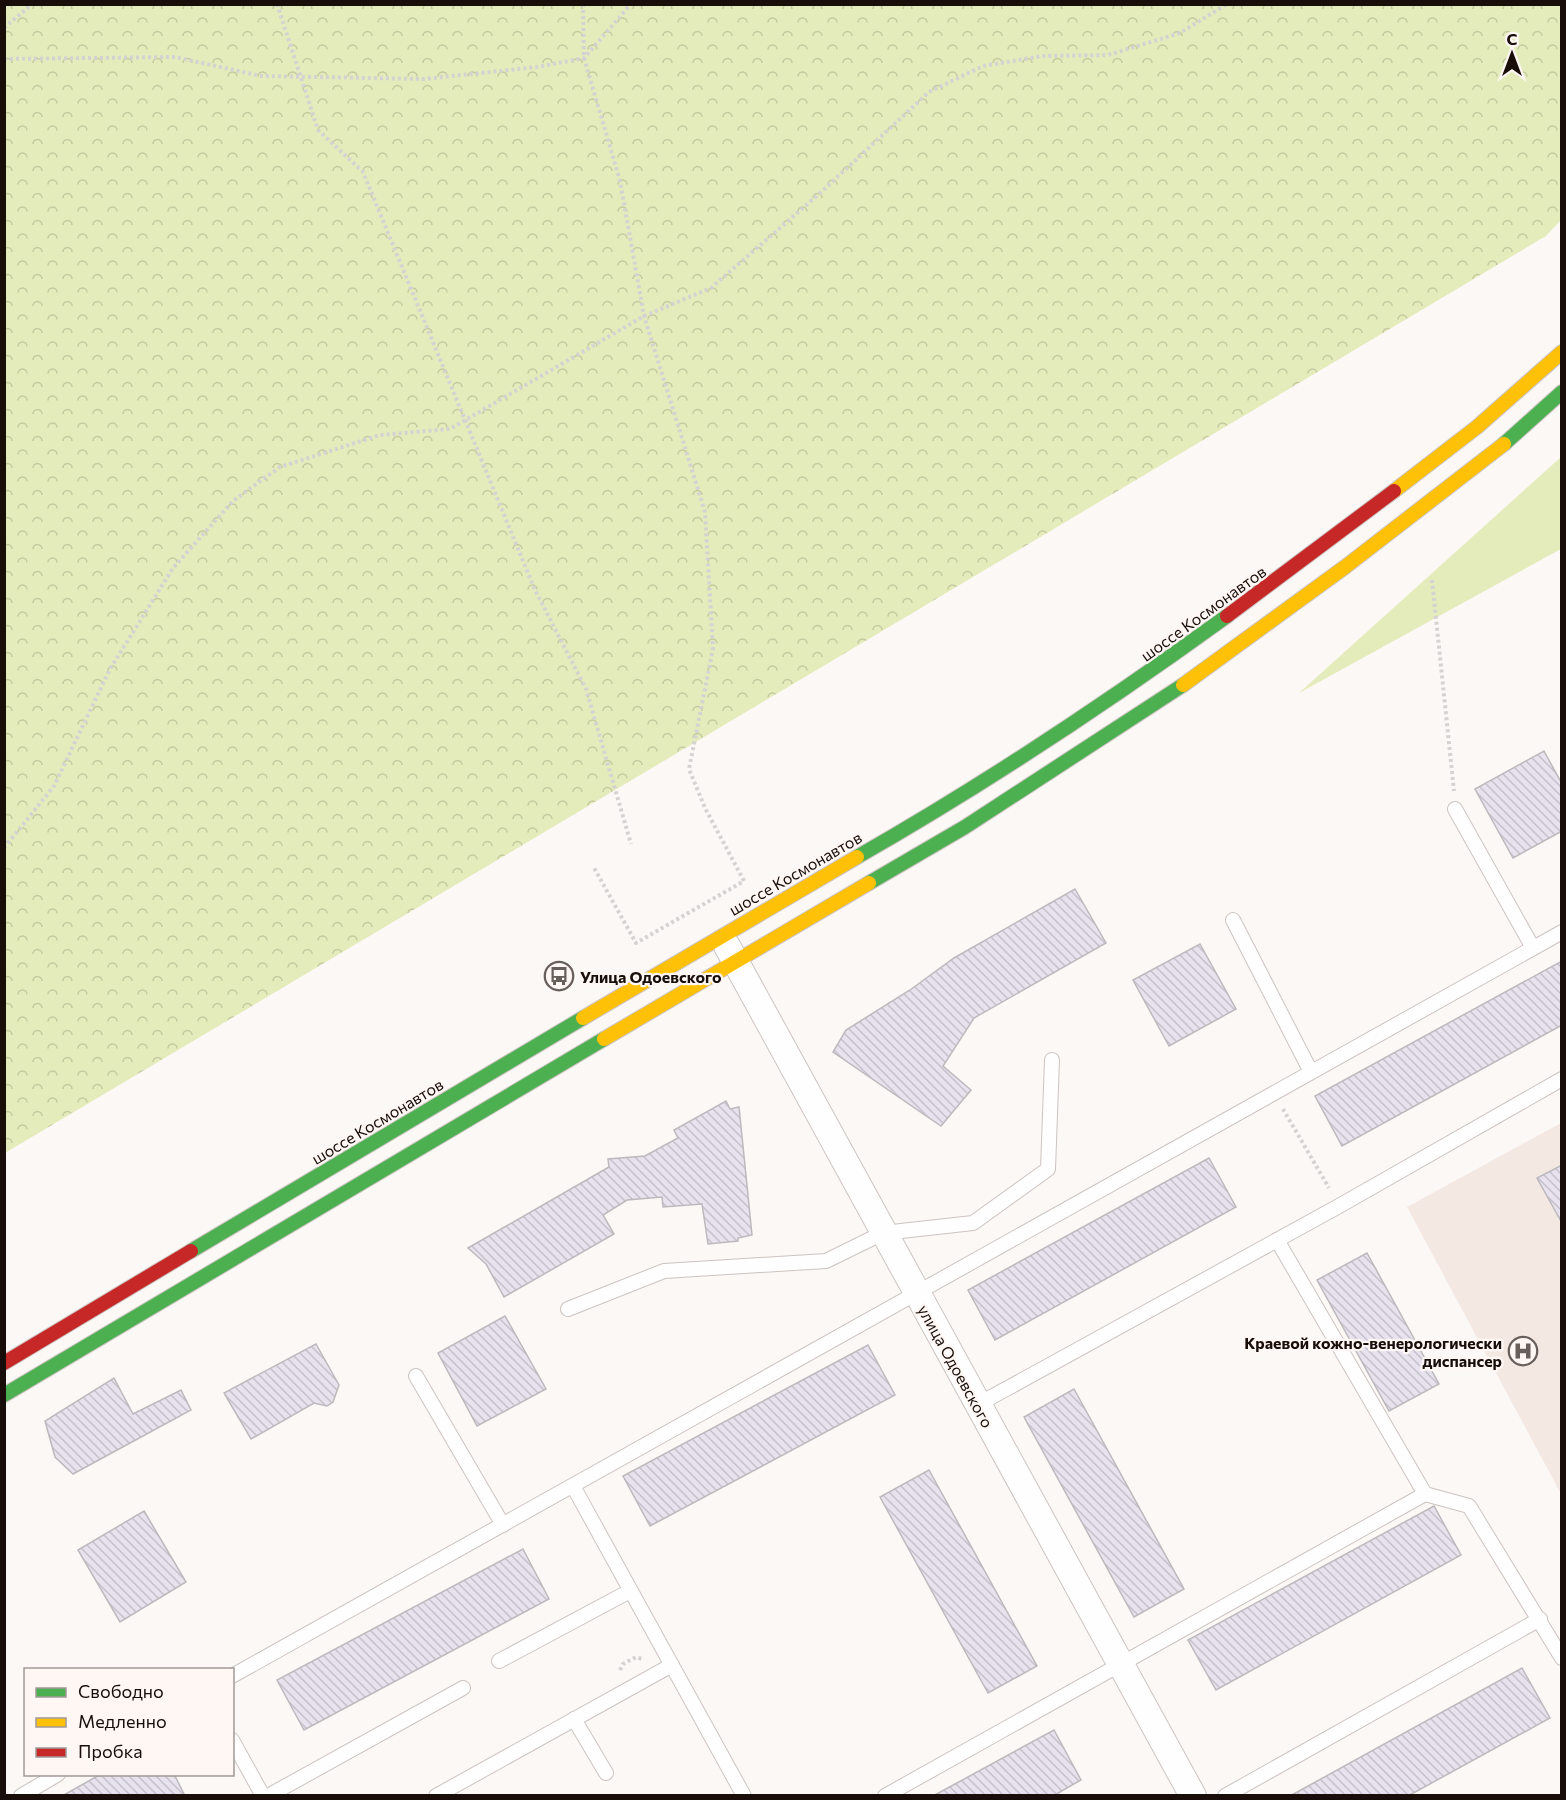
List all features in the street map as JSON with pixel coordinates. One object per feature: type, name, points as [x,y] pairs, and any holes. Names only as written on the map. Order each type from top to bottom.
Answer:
[{"type":"main road","name":"шоссе Космонавтов","points":[[4,1363],[721,935],[953,802],[1139,680],[1325,545],[1477,427],[1562,352]]},
{"type":"main road","points":[[4,1395],[965,827],[1154,707],[1346,567],[1487,458],[1562,392]]},
{"type":"street","name":"улица Одоевского","points":[[721,935],[1193,1796]]},
{"type":"lane","points":[[1455,809],[1533,948]]},
{"type":"lane","points":[[1233,920],[1311,1072]]},
{"type":"lane","points":[[234,1675],[1562,932]]},
{"type":"lane","points":[[568,1309],[664,1271],[826,1261],[883,1233],[973,1223],[1048,1169],[1052,1060]]},
{"type":"lane","points":[[977,1405],[1340,1206],[1562,1079]]},
{"type":"lane","points":[[1277,1240],[1425,1494],[1469,1506],[1562,1658]]},
{"type":"lane","points":[[416,1376],[503,1526]]},
{"type":"lane","points":[[573,1486],[744,1796]]},
{"type":"lane","points":[[885,1796],[1425,1494]]},
{"type":"lane","points":[[499,1661],[630,1591]]},
{"type":"lane","points":[[1226,1796],[1540,1620]]},
{"type":"lane","points":[[436,1796],[672,1665]]},
{"type":"lane","points":[[268,1796],[464,1688]]},
{"type":"lane","points":[[574,1719],[606,1773]]},
{"type":"lane","points":[[234,1744],[263,1796]]},
{"type":"lane","points":[[21,1796],[55,1776]]},
{"type":"path","points":[[4,28],[32,4]]},
{"type":"path","points":[[276,4],[318,130],[363,172],[536,590],[586,689],[631,844]]},
{"type":"path","points":[[583,4],[584,58],[621,181],[645,316],[705,512],[713,649],[689,769],[705,808],[744,881],[636,943],[593,866]]},
{"type":"path","points":[[4,59],[175,57],[261,76],[424,79],[537,67],[584,58],[631,4]]},
{"type":"path","points":[[4,848],[54,786],[110,669],[173,568],[234,501],[280,467],[380,435],[450,429],[645,316],[711,288],[819,194],[929,92],[983,66],[1042,56],[1108,55],[1180,33],[1227,4]]},
{"type":"path","points":[[1432,580],[1455,809]]},
{"type":"path","points":[[1274,1093],[1340,1206]]},
{"type":"shaded area","name":"Краевой кожно-венерологически диспансер","points":[[1561,1123],[1561,1494],[1407,1207]]},
{"type":"green space","points":[[4,5],[1561,5],[1561,220],[1546,236],[5,1153]]},
{"type":"green space","points":[[1561,457],[1561,549],[1299,693]]},
{"type":"building","points":[[1544,751],[1562,784],[1562,831],[1513,858],[1475,789]]},
{"type":"building","points":[[1075,889],[1106,943],[974,1018],[943,1066],[971,1090],[941,1126],[833,1052],[846,1030],[910,990],[954,958]]},
{"type":"building","points":[[1200,944],[1236,1009],[1169,1046],[1133,980]]},
{"type":"building","points":[[1562,961],[1562,1025],[1342,1146],[1315,1096]]},
{"type":"building","points":[[726,1101],[730,1109],[739,1107],[752,1235],[738,1238],[738,1241],[708,1244],[702,1204],[663,1207],[662,1197],[627,1200],[603,1215],[614,1234],[504,1297],[486,1264],[468,1248],[609,1167],[608,1159],[645,1156],[678,1138],[674,1130]]},
{"type":"building","points":[[1209,1158],[1236,1207],[995,1340],[968,1290]]},
{"type":"building","points":[[1562,1165],[1562,1223],[1537,1178]]},
{"type":"building","points":[[1367,1253],[1439,1384],[1389,1411],[1317,1280]]},
{"type":"building","points":[[505,1316],[546,1389],[477,1426],[438,1353]]},
{"type":"building","points":[[316,1344],[339,1385],[333,1402],[327,1406],[314,1403],[251,1439],[224,1393]]},
{"type":"building","points":[[868,1345],[895,1395],[650,1526],[623,1476]]},
{"type":"building","points":[[114,1378],[133,1414],[181,1390],[191,1410],[73,1474],[55,1457],[45,1421]]},
{"type":"building","points":[[1074,1389],[1184,1589],[1134,1617],[1024,1417]]},
{"type":"building","points":[[929,1470],[1037,1666],[988,1693],[880,1497]]},
{"type":"building","points":[[1434,1506],[1461,1555],[1216,1690],[1188,1640]]},
{"type":"building","points":[[144,1511],[186,1582],[120,1622],[78,1550]]},
{"type":"building","points":[[523,1549],[549,1599],[304,1730],[277,1680]]},
{"type":"building","points":[[1522,1668],[1550,1718],[1408,1796],[1290,1796]]},
{"type":"building","points":[[1054,1730],[1081,1780],[1053,1796],[933,1796]]},
{"type":"building","points":[[97,1776],[175,1776],[185,1796],[62,1796]]},
{"type":"traffic: fast","points":[[1504,444],[1562,392]]},
{"type":"traffic: fast","points":[[857,857],[952,801],[1045,742],[1227,616]]},
{"type":"traffic: fast","points":[[869,883],[965,827],[1183,685]]},
{"type":"traffic: fast","points":[[191,1251],[583,1018]]},
{"type":"traffic: fast","points":[[4,1395],[604,1039]]},
{"type":"traffic: slow","points":[[1394,491],[1477,427],[1562,352]]},
{"type":"traffic: slow","points":[[1183,685],[1345,567],[1504,444]]},
{"type":"traffic: slow","points":[[583,1018],[857,857]]},
{"type":"traffic: slow","points":[[604,1039],[869,883]]},
{"type":"traffic: jam","points":[[1227,616],[1394,491]]},
{"type":"traffic: jam","points":[[4,1363],[191,1251]]},
{"type":"place","name":"Улица Одоевского","points":[[559,976]]},
{"type":"place","name":"Краевой кожно-венерологически диспансер","points":[[1523,1351]]}]
